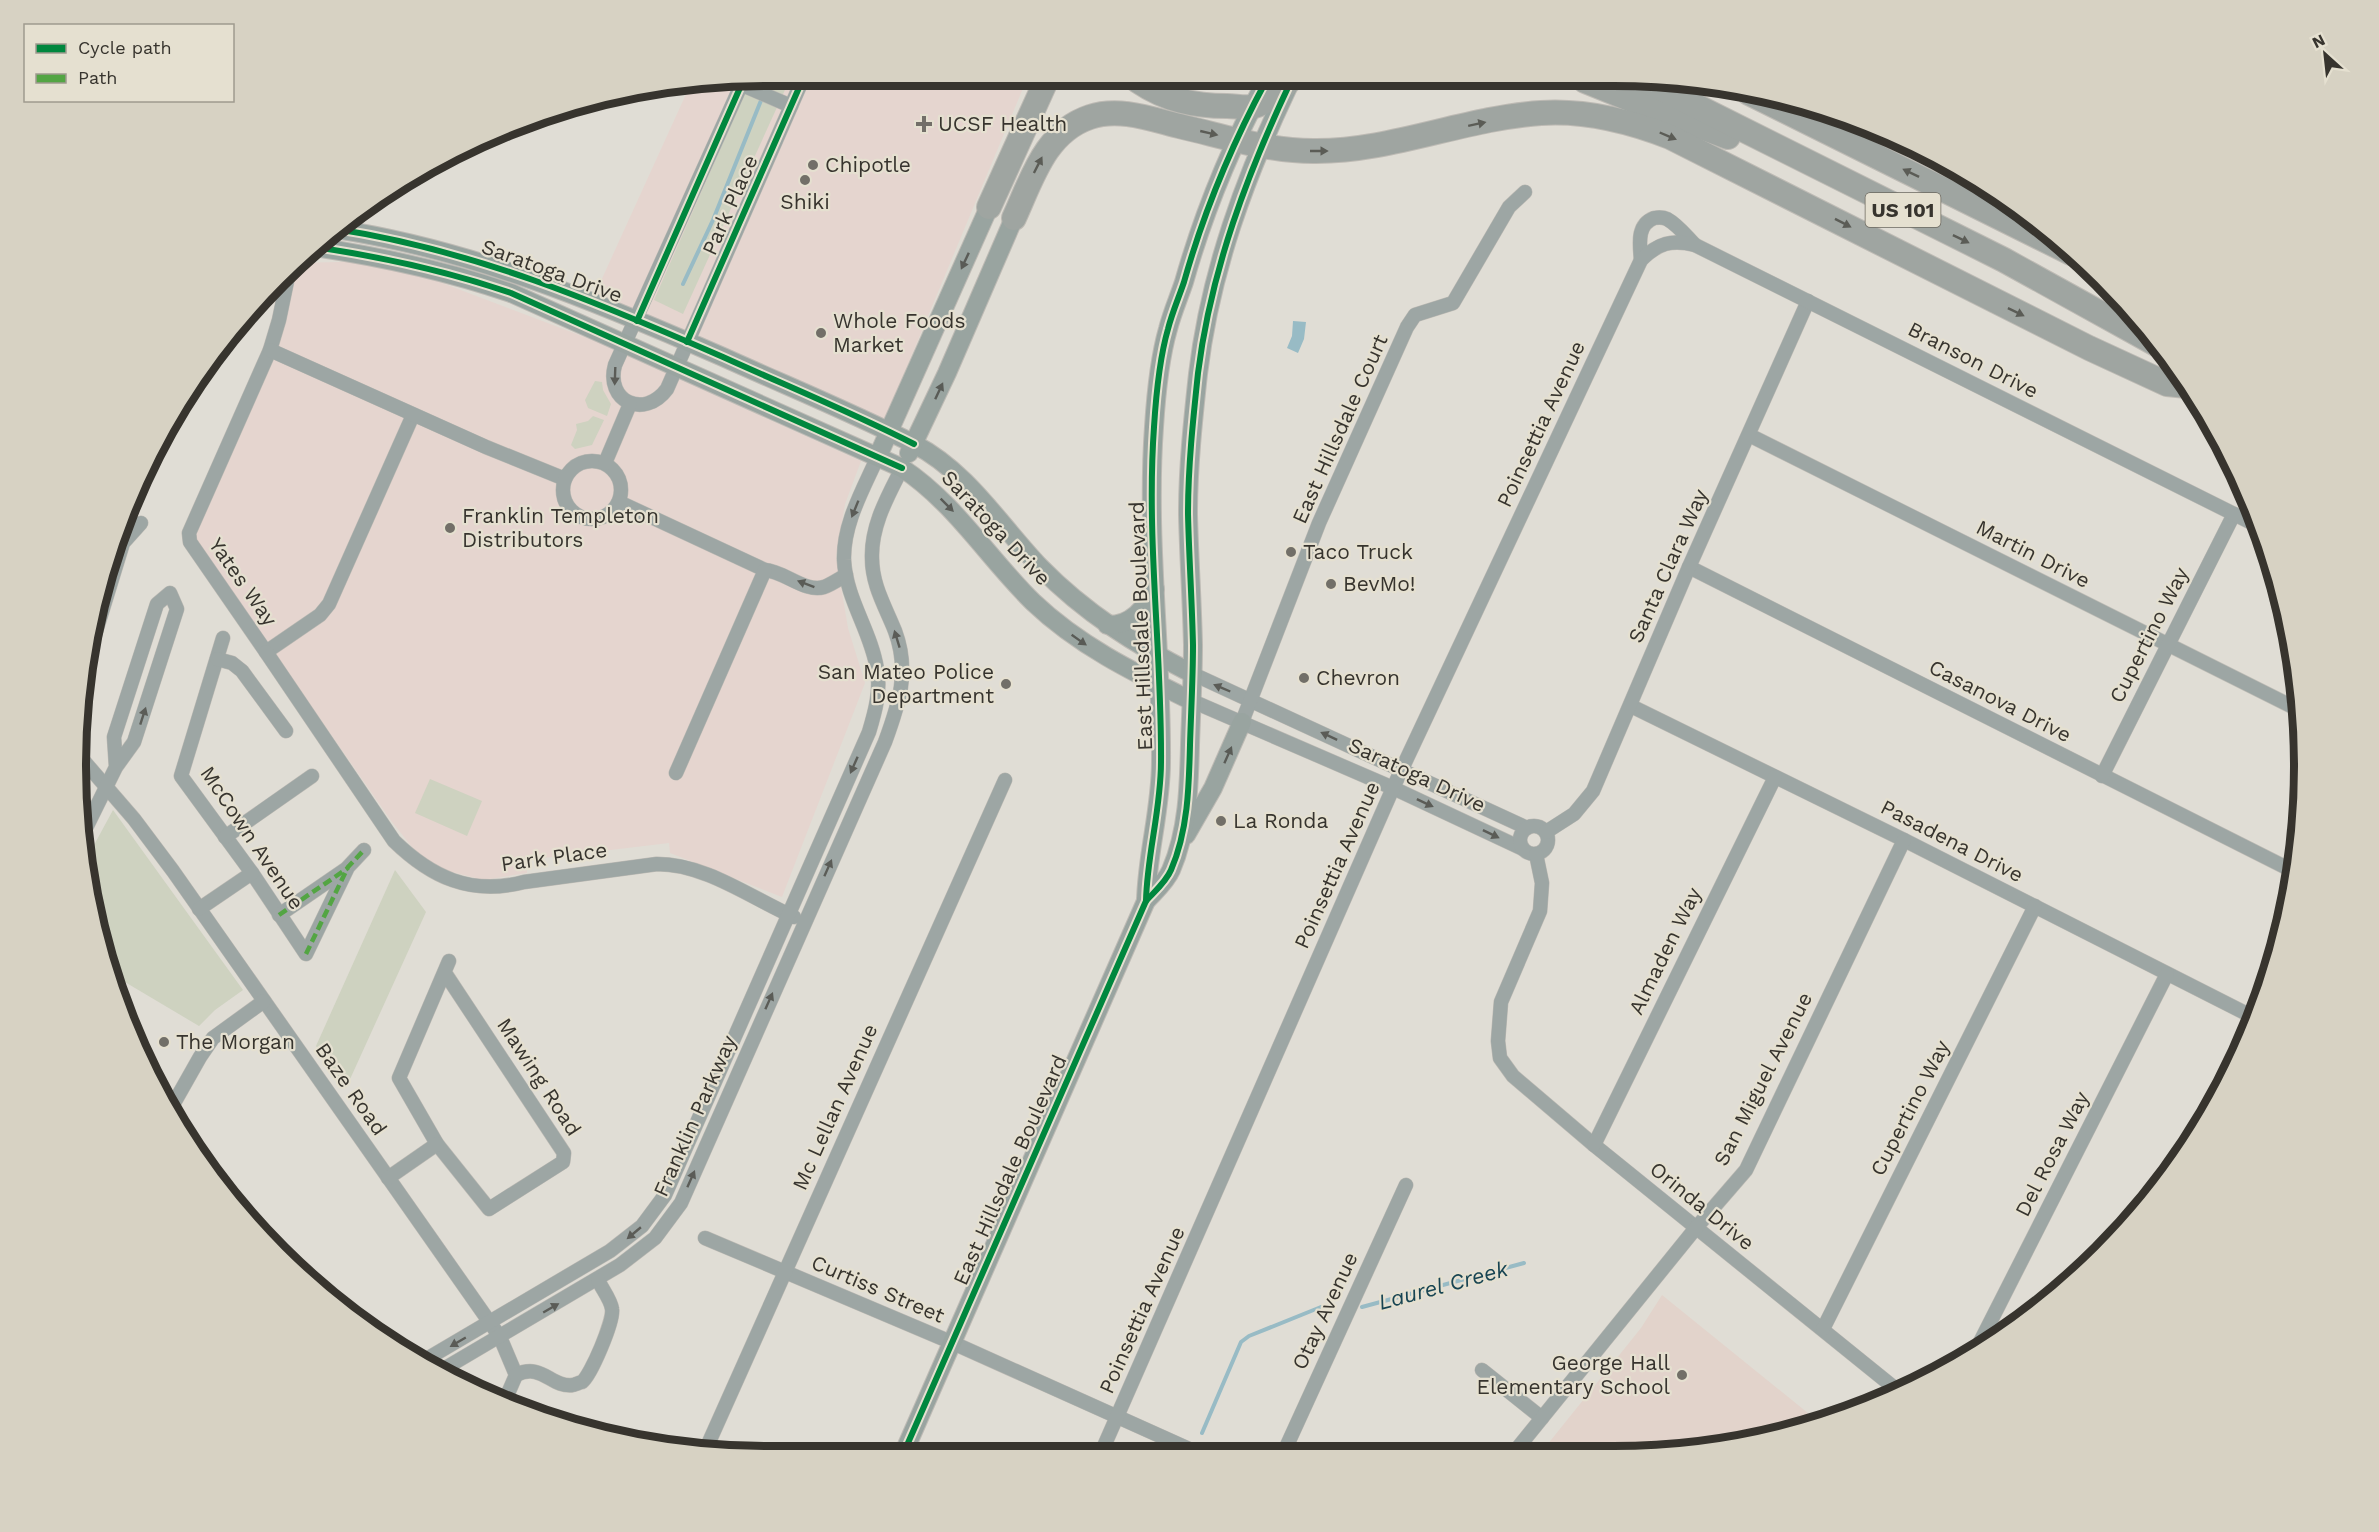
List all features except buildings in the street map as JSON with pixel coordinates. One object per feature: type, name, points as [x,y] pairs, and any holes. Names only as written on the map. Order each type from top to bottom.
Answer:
[{"type":"highway","points":[[989,207],[1044,86]]},
{"type":"highway","points":[[1146,86],[1161,95],[1197,105],[1252,107],[1273,97],[1285,86]]},
{"type":"highway","points":[[1597,86],[1659,111],[1821,169]]},
{"type":"highway","name":"US 101","points":[[1658,87],[2062,290],[2139,334]]},
{"type":"highway","name":"US 101","points":[[1775,106],[2043,239]]},
{"type":"highway","points":[[1014,218],[1038,164],[1050,145],[1066,129],[1093,116],[1106,113],[1136,116],[1236,139],[1309,151],[1348,150],[1541,113],[1596,116],[1635,124],[1687,145],[2089,348],[2167,384],[2177,385]]},
{"type":"highway","points":[[2004,209],[2020,227]]},
{"type":"main road","name":"East Hillsdale Boulevard","points":[[1146,901],[1147,873],[1161,788],[1153,447],[1157,396],[1167,331],[1202,222],[1236,139],[1263,86]]},
{"type":"main road","name":"East Hillsdale Boulevard","points":[[907,1446],[1146,901],[1171,871],[1179,847],[1188,790],[1192,701],[1188,500],[1198,372],[1218,268],[1261,144],[1288,86]]},
{"type":"main road","points":[[878,456],[989,207]]},
{"type":"main road","points":[[902,468],[947,373],[1014,218]]},
{"type":"main road","name":"Saratoga Drive","points":[[346,231],[389,238],[471,258],[551,285],[687,342],[914,444],[938,458],[957,473],[1049,576],[1107,625],[1193,674]]},
{"type":"main road","name":"Saratoga Drive","points":[[324,249],[390,260],[472,280],[543,307],[902,468],[927,486],[952,510],[1015,584],[1053,620],[1091,648],[1192,701]]},
{"type":"main road","points":[[1107,625],[1118,625],[1146,607],[1155,589]]},
{"type":"main road","points":[[1179,847],[1213,788],[1242,722]]},
{"type":"street","points":[[748,86],[791,106]]},
{"type":"street","name":"Park Place","points":[[742,87],[615,365],[614,383],[623,399],[630,404],[655,402],[667,389],[800,86]]},
{"type":"street","name":"East Hillsdale Court","points":[[1242,722],[1319,523],[1407,327],[1415,315],[1454,303],[1509,207],[1524,192]]},
{"type":"street","points":[[1641,260],[1641,232],[1650,220],[1658,217],[1671,221],[1695,245]]},
{"type":"street","name":"Branson Drive","points":[[1664,243],[1680,241],[1695,245],[2247,521]]},
{"type":"street","name":"Poinsettia Avenue","points":[[1104,1446],[1401,770],[1641,260],[1664,243]]},
{"type":"street","name":"Yates Way","points":[[287,283],[270,350],[189,533],[190,542],[266,652],[320,615],[329,604],[414,415]]},
{"type":"street","name":"Santa Clara Way","points":[[1546,832],[1574,814],[1593,791],[1689,567],[1808,301]]},
{"type":"street","points":[[270,350],[414,415],[565,479]]},
{"type":"street","points":[[605,463],[630,404]]},
{"type":"street","name":"Martin Drive","points":[[1749,435],[2291,706]]},
{"type":"street","name":"Franklin Parkway","points":[[430,1357],[610,1251],[642,1226],[665,1195],[869,732],[875,710],[878,671],[846,575],[845,541],[849,523],[878,456]]},
{"type":"street","points":[[594,460],[605,463],[614,470],[620,480],[622,491],[619,502],[603,517],[592,519],[580,517],[565,501],[563,490],[565,479],[572,469],[582,463],[594,460]]},
{"type":"street","name":"Franklin Parkway","points":[[448,1367],[598,1280],[655,1238],[681,1203],[794,943],[885,742],[899,701],[904,674],[903,660],[895,631],[879,595],[872,558],[876,524],[902,468]]},
{"type":"street","points":[[619,502],[765,570],[773,570],[817,588],[846,575]]},
{"type":"street","name":"Cupertino Way","points":[[2102,776],[2234,514]]},
{"type":"street","points":[[124,542],[141,524]]},
{"type":"street","name":"Casanova Drive","points":[[1689,567],[2286,867]]},
{"type":"street","points":[[676,773],[765,570]]},
{"type":"street","points":[[88,824],[116,767],[134,742],[177,609],[170,593],[157,604],[114,737],[116,767]]},
{"type":"street","name":"McCown Avenue","points":[[223,638],[181,776],[252,873],[306,954],[348,867]]},
{"type":"street","name":"Park Place","points":[[266,652],[394,841],[433,873],[456,882],[505,887],[524,882],[657,864],[676,864],[805,921]]},
{"type":"street","points":[[217,659],[232,663],[242,671],[286,731]]},
{"type":"street","name":"Saratoga Drive","points":[[1193,674],[1527,828]]},
{"type":"street","name":"Saratoga Drive","points":[[1192,701],[1393,788],[1530,852]]},
{"type":"street","name":"Pasadena Drive","points":[[1631,706],[1904,840],[2246,1014]]},
{"type":"street","name":"Baze Road","points":[[86,763],[134,819],[264,1001],[500,1337],[516,1375]]},
{"type":"street","points":[[225,837],[312,776]]},
{"type":"street","name":"Almaden Way","points":[[1594,1145],[1775,777]]},
{"type":"street","name":"Mc Lellan Avenue","points":[[708,1444],[1005,780]]},
{"type":"street","points":[[1537,826],[1546,832],[1547,846],[1543,851],[1530,852],[1520,838],[1527,828],[1537,826]]},
{"type":"street","name":"San Miguel Avenue","points":[[1519,1446],[1695,1229],[1746,1170],[1904,840]]},
{"type":"street","points":[[279,915],[348,867],[364,850]]},
{"type":"street","name":"Orinda Drive","points":[[1530,852],[1542,882],[1540,911],[1501,1002],[1498,1041],[1500,1058],[1513,1076],[1594,1145],[1695,1229],[1892,1386]]},
{"type":"street","points":[[199,909],[252,873]]},
{"type":"street","name":"Cupertino Way","points":[[1823,1329],[2035,906]]},
{"type":"street","name":"Mawing Road","points":[[447,967],[564,1153],[563,1162],[489,1209],[437,1144],[399,1078],[447,967]]},
{"type":"street","name":"Del Rosa Way","points":[[1982,1338],[2167,974]]},
{"type":"street","points":[[175,1102],[213,1038],[264,1001]]},
{"type":"street","points":[[388,1178],[437,1144]]},
{"type":"street","name":"Otay Avenue","points":[[1287,1446],[1406,1185]]},
{"type":"street","name":"Curtiss Street","points":[[705,1238],[952,1343],[1180,1446]]},
{"type":"street","points":[[507,1395],[516,1375],[526,1370],[537,1371],[565,1385],[582,1382],[588,1374],[610,1322],[612,1310],[598,1280]]},
{"type":"street","points":[[1482,1370],[1542,1418]]},
{"type":"shaded area","points":[[766,86],[1024,86],[883,424],[595,294],[688,90]]},
{"type":"shaded area","points":[[384,261],[595,341],[861,461],[845,504],[836,557],[848,628],[865,683],[782,897],[670,853],[669,843],[527,860],[527,873],[484,880],[444,870],[416,852],[392,822],[194,538],[288,282],[308,263]]},
{"type":"shaded area","name":"George Hall Elementary School","points":[[1662,1295],[1812,1416],[1746,1433],[1702,1441],[1658,1445],[1546,1446],[1641,1328]]},
{"type":"green space","points":[[748,86],[787,86],[683,314],[654,300]]},
{"type":"green space","points":[[595,381],[602,382],[603,390],[611,404],[607,416],[588,408],[585,400]]},
{"type":"green space","points":[[593,416],[604,420],[592,445],[575,449],[571,445],[577,430],[576,424],[588,421]]},
{"type":"green space","points":[[430,779],[482,801],[467,836],[415,813]]},
{"type":"green space","points":[[113,810],[243,990],[215,1010],[199,1026],[120,979],[99,899],[91,851]]},
{"type":"green space","points":[[395,870],[426,912],[346,1088],[316,1046]]},
{"type":"water","points":[[1293,321],[1306,322],[1304,339],[1298,353],[1287,348],[1292,336]]},
{"type":"waterway","points":[[766,91],[768,86]]},
{"type":"waterway","points":[[683,284],[713,220],[762,98]]},
{"type":"waterway","name":"Laurel Creek","points":[[1362,1307],[1524,1263]]},
{"type":"waterway","name":"Laurel Creek","points":[[1202,1433],[1241,1342],[1249,1336],[1321,1307],[1332,1307]]},
{"type":"marked path","points":[[306,954],[348,867],[364,850]]},
{"type":"marked path","points":[[279,915],[348,868]]},
{"type":"cycle path","points":[[687,342],[800,86]]},
{"type":"cycle path","points":[[1146,901],[1161,762],[1152,511],[1154,427],[1160,365],[1170,323],[1200,230],[1230,154],[1263,86]]},
{"type":"cycle path","points":[[907,1446],[1146,901],[1163,883],[1177,855],[1184,824],[1190,761],[1193,645],[1188,496],[1198,373],[1212,297],[1233,223],[1260,151],[1289,86]]},
{"type":"cycle path","points":[[637,321],[741,87]]},
{"type":"cycle path","points":[[346,231],[437,250],[534,280],[723,357],[914,444]]},
{"type":"cycle path","points":[[324,248],[414,265],[511,293],[902,468]]},
{"type":"place","name":"UCSF Health","points":[[924,124]]},
{"type":"place","name":"Chipotle","points":[[813,165]]},
{"type":"place","name":"Shiki","points":[[805,180]]},
{"type":"place","name":"Whole Foods Market","points":[[821,333]]},
{"type":"place","name":"Franklin Templeton Distributors","points":[[450,528]]},
{"type":"place","name":"Taco Truck","points":[[1291,552]]},
{"type":"place","name":"BevMo!","points":[[1331,584]]},
{"type":"place","name":"Chevron","points":[[1304,678]]},
{"type":"place","name":"San Mateo Police Department","points":[[1006,684]]},
{"type":"place","name":"La Ronda","points":[[1221,821]]},
{"type":"place","name":"The Morgan","points":[[164,1042]]},
{"type":"place","name":"George Hall Elementary School","points":[[1682,1375]]}]
